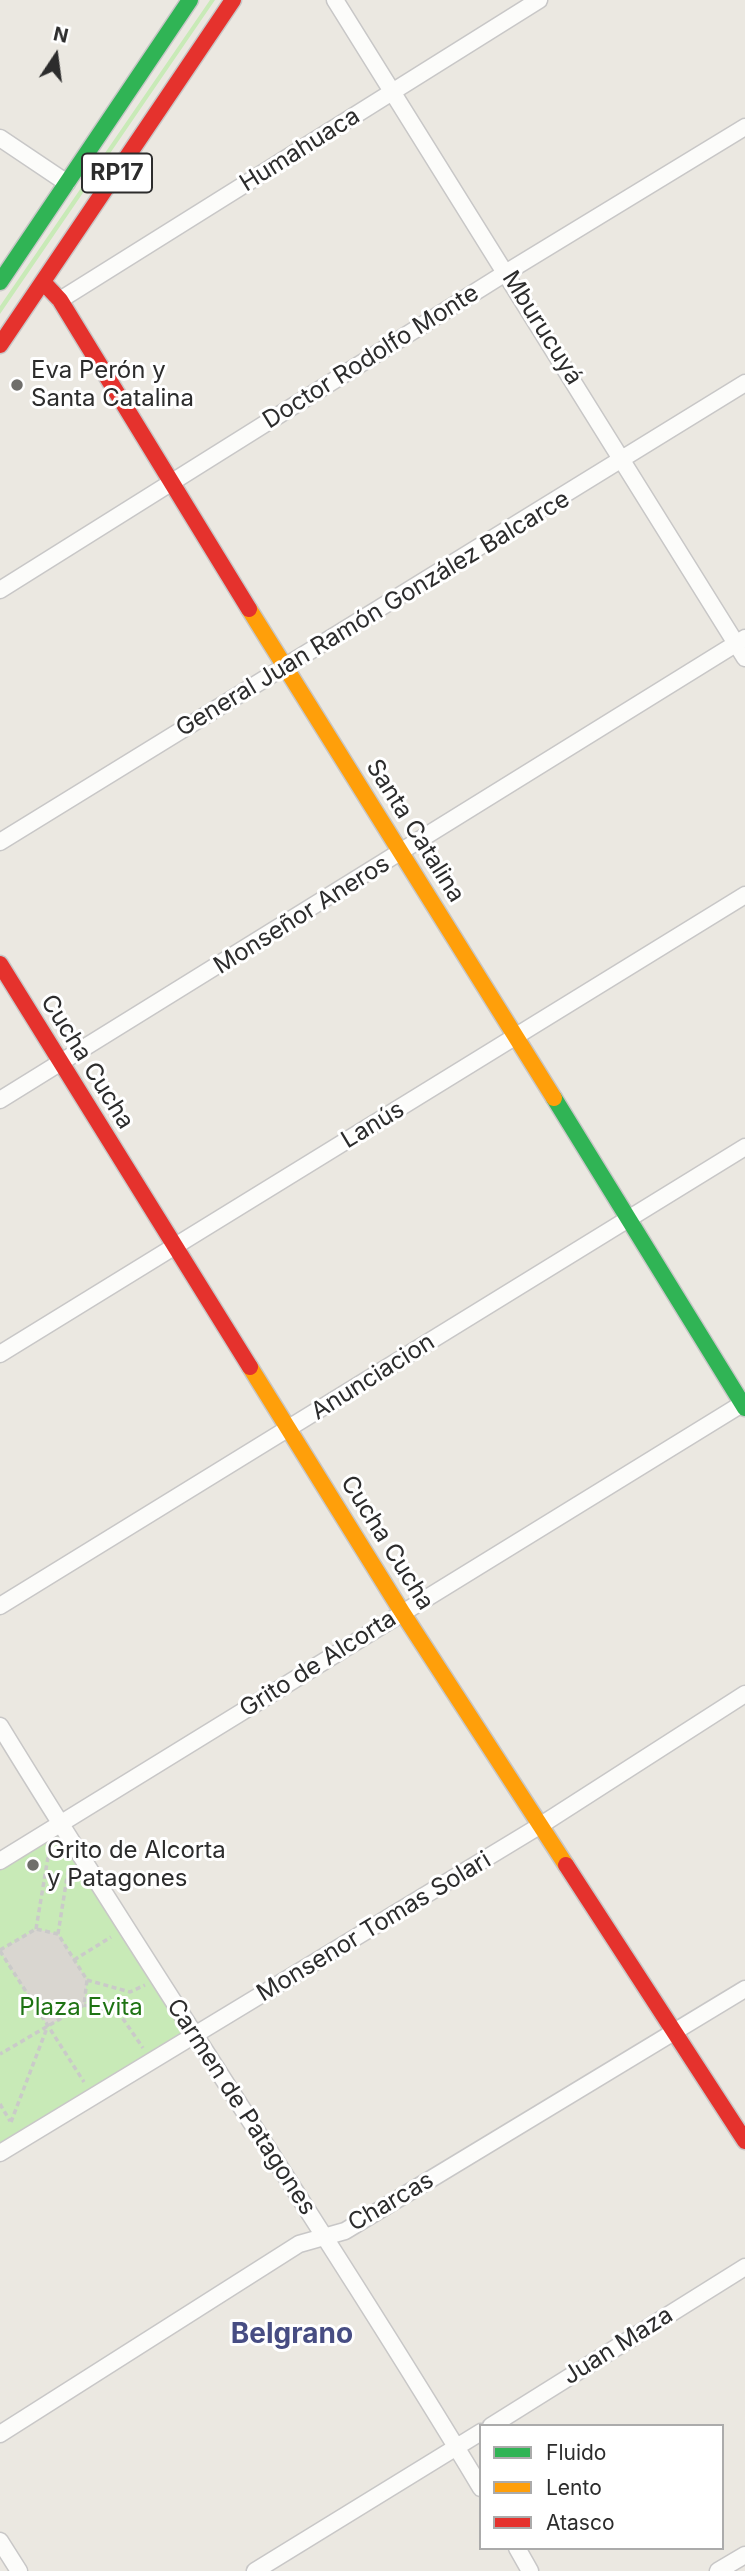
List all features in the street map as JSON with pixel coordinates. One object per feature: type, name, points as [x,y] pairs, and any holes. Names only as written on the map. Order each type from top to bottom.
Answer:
[{"type":"street","name":"RP17","points":[[0,282],[190,0]]},
{"type":"street","name":"RP17","points":[[0,345],[233,0]]},
{"type":"street","name":"Mburucuyá","points":[[335,0],[623,461],[741,641],[745,659]]},
{"type":"street","name":"Humahuaca","points":[[60,300],[539,0]]},
{"type":"street","name":"Doctor Rodolfo Monte","points":[[0,590],[507,272],[745,127]]},
{"type":"street","points":[[0,138],[67,183]]},
{"type":"street","name":"Santa Catalina","points":[[43,282],[60,300],[285,668],[403,853],[744,1404]]},
{"type":"street","name":"General Juan Ramón González Balcarce","points":[[0,842],[623,461],[745,383]]},
{"type":"street","name":"Monseñor Aneros","points":[[0,1100],[403,853],[741,641]]},
{"type":"street","name":"Lanús","points":[[0,1354],[745,895]]},
{"type":"street","name":"Cucha Cucha","points":[[0,964],[402,1612],[745,2141]]},
{"type":"street","name":"Anunciacion","points":[[0,1606],[745,1147]]},
{"type":"street","name":"Grito de Alcorta","points":[[0,1861],[744,1404]]},
{"type":"street","name":"Monsenor Tomas Solari","points":[[0,2153],[541,1825],[745,1694]]},
{"type":"street","name":"Carmen de Patagones","points":[[0,1726],[56,1825],[73,1844],[325,2236],[479,2485]]},
{"type":"street","name":"Charcas","points":[[0,2434],[299,2244],[345,2231],[745,1989]]},
{"type":"street","name":"Juan Maza","points":[[494,2424],[745,2267]]},
{"type":"street","points":[[255,2571],[479,2433]]},
{"type":"street","points":[[0,2541],[19,2571]]},
{"type":"street","points":[[518,2550],[530,2571]]},
{"type":"street","points":[[718,2571],[745,2555]]},
{"type":"path","points":[[36,1928],[56,1825]]},
{"type":"path","points":[[73,1844],[58,1934],[74,1960],[87,1980],[130,1992],[159,1979]]},
{"type":"path","points":[[58,1934],[36,1928],[0,1950],[93,2097]]},
{"type":"path","points":[[74,1960],[126,1928]]},
{"type":"path","points":[[83,2005],[87,1980]]},
{"type":"path","points":[[0,2054],[83,2005],[119,2013],[152,2062]]},
{"type":"path","points":[[11,2122],[48,2026]]},
{"type":"path","points":[[0,2104],[25,2138]]},
{"type":"green space","points":[[210,0],[215,0],[0,314],[0,306]]},
{"type":"green space","name":"Plaza Evita","points":[[59,1824],[194,2036],[0,2153],[0,1861]]},
{"type":"shaded area","points":[[36,1929],[58,1934],[87,1980],[84,2005],[48,2026],[0,1951]]},
{"type":"traffic: fast","points":[[0,282],[190,0]]},
{"type":"traffic: fast","points":[[554,1098],[745,1408]]},
{"type":"traffic: slow","points":[[249,609],[554,1098]]},
{"type":"traffic: slow","points":[[250,1367],[402,1612],[566,1865]]},
{"type":"traffic: jam","points":[[0,345],[233,0]]},
{"type":"traffic: jam","points":[[43,282],[60,300],[249,609]]},
{"type":"traffic: jam","points":[[0,964],[250,1367]]},
{"type":"traffic: jam","points":[[566,1865],[745,2141]]},
{"type":"place","name":"Eva Perón y Santa Catalina","points":[[17,385]]},
{"type":"place","name":"Grito de Alcorta y Patagones","points":[[33,1865]]},
{"type":"district","name":"Belgrano","points":[[292,2335]]}]
